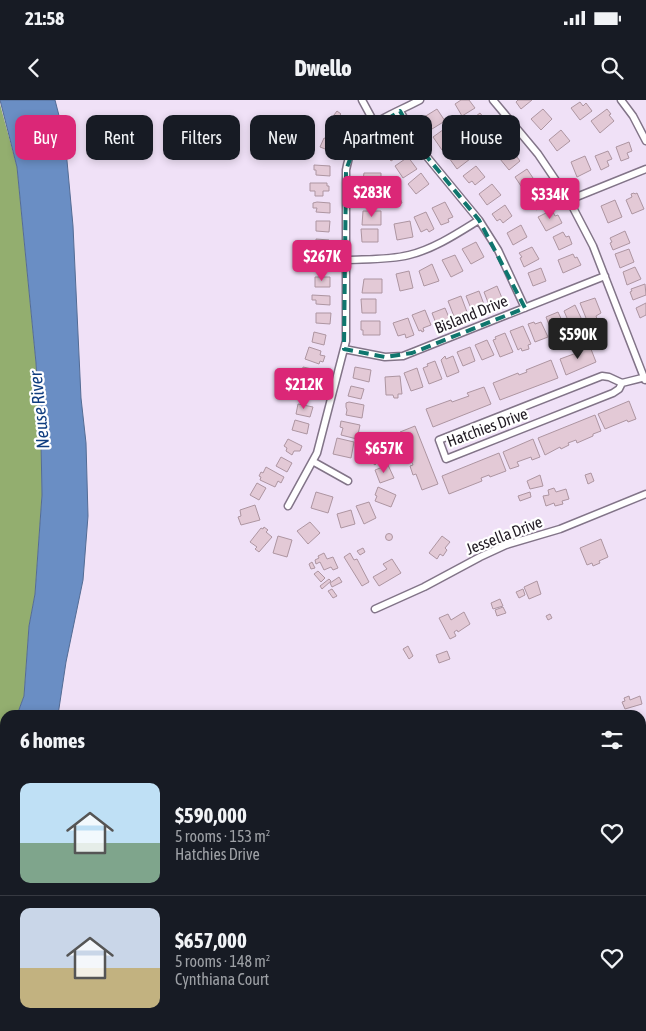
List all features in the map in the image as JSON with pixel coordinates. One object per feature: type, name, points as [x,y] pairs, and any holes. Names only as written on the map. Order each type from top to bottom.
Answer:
[{"type":"street","points":[[362,100],[370,115]]},
{"type":"street","points":[[392,115],[420,100]]},
{"type":"street","points":[[493,100],[538,154],[569,200],[593,246],[646,379]]},
{"type":"street","points":[[621,100],[633,116],[646,141]]},
{"type":"street","points":[[400,111],[423,152],[479,220],[498,250],[525,308]]},
{"type":"street","points":[[288,506],[318,453],[346,341],[348,160]]},
{"type":"street","points":[[569,200],[646,169]]},
{"type":"street","points":[[346,260],[409,256],[437,245],[479,220]]},
{"type":"street","name":"Bisland Drive","points":[[344,349],[385,357],[403,356],[605,276]]},
{"type":"street","name":"Hatchies Drive","points":[[622,383],[619,389],[613,393],[446,459],[439,440],[602,376],[622,383],[646,379]]},
{"type":"street","points":[[314,462],[348,481]]},
{"type":"street","name":"Jessella Drive","points":[[376,609],[424,587],[488,553],[560,529],[646,494]]},
{"type":"highlighted area","points":[[400,111],[423,152],[479,220],[525,308],[412,353],[385,357],[344,349],[346,170],[358,138]]},
{"type":"green space","points":[[0,104],[17,167],[36,363],[41,441],[42,495],[35,594],[29,626],[24,696],[19,710],[0,710]]},
{"type":"water","points":[[0,100],[55,100],[59,115],[15,115],[15,159]]},
{"type":"water","points":[[15,160],[67,160],[73,226],[81,398],[86,443],[88,516],[83,580],[66,662],[59,710],[19,710],[24,696],[29,626],[35,594],[42,495],[36,363]]},
{"type":"building","points":[[461,100],[469,100],[475,108],[461,115],[455,104]]},
{"type":"building","points":[[518,100],[532,100],[521,109],[516,102]]},
{"type":"building","points":[[580,102],[583,106],[586,103],[592,111],[580,120],[571,108]]},
{"type":"building","points":[[437,109],[442,116],[442,123],[432,129],[432,115],[427,115]]},
{"type":"building","points":[[543,109],[552,119],[541,130],[531,119]]},
{"type":"building","points":[[607,109],[614,121],[600,133],[591,121]]},
{"type":"building","points":[[561,130],[570,141],[557,151],[549,140]]},
{"type":"building","points":[[442,131],[442,150],[433,137]]},
{"type":"building","points":[[324,138],[325,138],[325,149],[320,147]]},
{"type":"building","points":[[629,142],[632,151],[627,153],[629,158],[621,161],[616,147]]},
{"type":"building","points":[[608,151],[612,159],[607,161],[609,166],[601,170],[595,156]]},
{"type":"building","points":[[585,156],[591,170],[577,177],[571,162]]},
{"type":"building","points":[[404,160],[410,160],[417,169],[403,178],[395,166]]},
{"type":"building","points":[[450,160],[469,160],[457,169]]},
{"type":"building","points":[[501,160],[519,160],[520,161],[509,170]]},
{"type":"building","points":[[314,165],[330,166],[330,176],[316,175]]},
{"type":"building","points":[[476,166],[485,177],[475,185],[472,181],[469,183],[463,176]]},
{"type":"building","points":[[527,169],[535,181],[523,189],[515,177]]},
{"type":"building","points":[[364,173],[381,173],[381,180],[387,180],[387,186],[362,186]]},
{"type":"building","points":[[421,173],[429,184],[416,194],[408,184]]},
{"type":"building","points":[[310,183],[327,183],[329,191],[323,191],[323,196],[315,196],[315,191],[310,191]]},
{"type":"building","points":[[492,184],[501,195],[487,205],[479,194]]},
{"type":"building","points":[[540,189],[548,203],[536,210],[527,197]]},
{"type":"building","points":[[362,192],[382,193],[382,206],[362,206]]},
{"type":"building","points":[[637,193],[644,209],[632,214],[626,200],[632,197],[631,194]]},
{"type":"building","points":[[400,198],[402,203],[396,205],[394,199]]},
{"type":"building","points":[[615,200],[622,217],[608,223],[601,206]]},
{"type":"building","points":[[445,202],[453,217],[448,219],[449,222],[441,225],[432,208]]},
{"type":"building","points":[[313,203],[330,203],[330,213],[316,212],[317,208],[313,208]]},
{"type":"building","points":[[505,205],[512,216],[503,223],[500,219],[497,221],[492,214]]},
{"type":"building","points":[[552,210],[555,216],[558,215],[562,223],[546,231],[538,217]]},
{"type":"building","points":[[363,211],[381,211],[381,225],[362,225]]},
{"type":"building","points":[[426,212],[434,229],[429,232],[427,229],[421,232],[414,217]]},
{"type":"building","points":[[316,221],[330,221],[329,232],[316,231]]},
{"type":"building","points":[[410,221],[413,237],[397,240],[394,224]]},
{"type":"building","points":[[521,225],[527,237],[513,245],[507,233]]},
{"type":"building","points":[[361,229],[378,229],[378,242],[362,242]]},
{"type":"building","points":[[625,231],[630,243],[613,250],[610,238]]},
{"type":"building","points":[[563,232],[566,237],[569,236],[572,244],[559,250],[553,237]]},
{"type":"building","points":[[316,239],[329,240],[328,251],[316,250]]},
{"type":"building","points":[[476,242],[484,257],[471,264],[462,249]]},
{"type":"building","points":[[532,247],[539,259],[524,267],[519,253]]},
{"type":"building","points":[[629,249],[634,262],[620,268],[615,254]]},
{"type":"building","points":[[573,254],[581,265],[563,273],[558,260]]},
{"type":"building","points":[[455,255],[463,271],[451,277],[442,260]]},
{"type":"building","points":[[312,257],[329,257],[330,269],[312,269]]},
{"type":"building","points":[[432,264],[439,281],[424,286],[419,271]]},
{"type":"building","points":[[635,267],[641,279],[627,285],[623,272]]},
{"type":"building","points":[[541,268],[546,281],[533,286],[528,273]]},
{"type":"building","points":[[409,271],[413,288],[400,291],[396,274]]},
{"type":"building","points":[[315,277],[330,277],[330,287],[315,287]]},
{"type":"building","points":[[364,279],[382,279],[382,293],[362,293]]},
{"type":"building","points":[[645,284],[646,295],[633,300],[630,292],[632,291],[631,289]]},
{"type":"building","points":[[497,286],[502,298],[489,305],[484,292]]},
{"type":"building","points":[[479,291],[485,307],[472,311],[466,296]]},
{"type":"building","points":[[312,295],[330,296],[330,305],[316,304],[316,300],[312,300]]},
{"type":"building","points":[[461,296],[467,312],[460,314],[461,317],[455,319],[448,301]]},
{"type":"building","points":[[595,298],[601,313],[596,316],[597,319],[588,323],[580,303]]},
{"type":"building","points":[[361,299],[376,299],[376,313],[362,313]]},
{"type":"building","points":[[646,303],[646,315],[640,318],[636,308]]},
{"type":"building","points":[[575,305],[582,320],[570,325],[564,311]]},
{"type":"building","points":[[445,308],[450,320],[437,326],[432,313]]},
{"type":"building","points":[[425,310],[431,325],[423,328],[424,331],[422,332],[421,330],[419,331],[412,315]]},
{"type":"building","points":[[558,312],[564,325],[551,330],[546,317]]},
{"type":"building","points":[[316,313],[331,313],[330,324],[316,323]]},
{"type":"building","points":[[408,318],[414,335],[406,338],[405,334],[398,336],[393,323]]},
{"type":"building","points":[[361,321],[380,321],[380,335],[363,335]]},
{"type":"building","points":[[534,322],[535,324],[541,322],[548,337],[535,342],[528,324]]},
{"type":"building","points":[[523,326],[531,344],[528,345],[529,349],[522,351],[521,348],[518,350],[510,331]]},
{"type":"building","points":[[314,332],[326,335],[324,345],[312,342]]},
{"type":"building","points":[[505,333],[513,352],[500,357],[493,340],[496,339],[495,337]]},
{"type":"building","points":[[487,340],[494,355],[482,360],[475,345]]},
{"type":"building","points":[[589,344],[596,362],[566,375],[560,359],[582,351],[581,348]]},
{"type":"building","points":[[309,347],[321,351],[320,355],[325,356],[323,362],[320,361],[319,364],[305,359]]},
{"type":"building","points":[[470,347],[475,361],[463,366],[457,352]]},
{"type":"building","points":[[445,356],[446,359],[453,356],[459,372],[447,377],[441,360]]},
{"type":"building","points":[[551,360],[558,378],[500,400],[493,383],[518,373],[519,375],[527,372],[526,370]]},
{"type":"building","points":[[435,361],[442,379],[429,384],[423,368]]},
{"type":"building","points":[[303,367],[321,371],[316,382],[301,378]]},
{"type":"building","points":[[355,367],[371,370],[369,382],[353,378]]},
{"type":"building","points":[[417,368],[423,387],[411,391],[404,373]]},
{"type":"building","points":[[400,376],[402,394],[398,394],[398,398],[394,398],[393,395],[386,395],[385,377]]},
{"type":"building","points":[[302,386],[314,389],[312,399],[300,397]]},
{"type":"building","points":[[351,386],[364,389],[361,399],[348,396]]},
{"type":"building","points":[[484,387],[491,404],[433,427],[426,409],[469,396],[467,393]]},
{"type":"building","points":[[629,401],[636,419],[628,422],[627,420],[605,429],[598,414]]},
{"type":"building","points":[[346,403],[364,405],[362,418],[346,415]]},
{"type":"building","points":[[298,404],[313,407],[310,417],[296,414]]},
{"type":"building","points":[[595,415],[601,431],[577,443],[576,440],[568,443],[569,445],[561,449],[560,447],[545,455],[538,438]]},
{"type":"building","points":[[295,420],[309,424],[307,434],[292,430]]},
{"type":"building","points":[[341,421],[360,425],[357,439],[341,435],[343,428],[340,427]]},
{"type":"building","points":[[415,426],[438,484],[422,490],[416,474],[413,475],[410,466],[413,465],[410,458],[407,459],[403,450],[406,449],[400,432]]},
{"type":"building","points":[[337,438],[354,442],[351,458],[333,454]]},
{"type":"building","points":[[288,439],[302,446],[300,451],[294,451],[292,455],[286,451],[287,448],[284,446]]},
{"type":"building","points":[[533,439],[540,457],[532,460],[531,457],[517,462],[519,466],[510,469],[503,452]]},
{"type":"building","points":[[374,446],[384,455],[375,465],[364,456]]},
{"type":"building","points":[[499,453],[506,471],[481,478],[482,481],[449,494],[442,476]]},
{"type":"building","points":[[281,457],[292,463],[287,472],[276,466]]},
{"type":"building","points":[[388,465],[394,478],[380,483],[375,470]]},
{"type":"building","points":[[266,467],[284,477],[281,483],[278,481],[275,487],[260,480],[261,477],[259,476]]},
{"type":"building","points":[[591,473],[594,481],[588,484],[585,475]]},
{"type":"building","points":[[540,475],[543,486],[530,489],[527,481]]},
{"type":"building","points":[[257,483],[266,488],[259,500],[250,495]]},
{"type":"building","points":[[378,487],[396,495],[391,507],[375,501]]},
{"type":"building","points":[[554,488],[556,492],[566,489],[569,499],[562,501],[563,504],[555,506],[554,503],[546,506],[543,496],[549,495],[548,490]]},
{"type":"building","points":[[316,492],[333,497],[328,513],[311,508]]},
{"type":"building","points":[[530,492],[531,497],[520,501],[518,496]]},
{"type":"building","points":[[369,502],[376,518],[364,524],[356,506]]},
{"type":"building","points":[[255,505],[260,520],[241,525],[238,517],[241,516],[240,510]]},
{"type":"building","points":[[351,510],[355,524],[341,528],[337,514]]},
{"type":"building","points":[[310,522],[320,533],[308,544],[297,531]]},
{"type":"building","points":[[264,527],[268,530],[266,532],[272,537],[259,552],[255,549],[257,547],[250,542],[261,528],[263,529]]},
{"type":"building","points":[[389,534],[392,537],[389,540],[386,537]]},
{"type":"building","points":[[278,536],[292,540],[287,557],[273,553]]},
{"type":"building","points":[[442,536],[450,542],[445,548],[447,550],[443,556],[440,554],[437,559],[429,553]]},
{"type":"building","points":[[601,539],[608,557],[593,566],[592,563],[587,565],[580,548]]},
{"type":"building","points":[[363,548],[365,552],[360,555],[357,551]]},
{"type":"building","points":[[324,553],[327,559],[333,557],[338,568],[333,570],[331,567],[324,570],[320,562],[316,564],[315,560]]},
{"type":"building","points":[[350,553],[354,560],[357,559],[369,582],[362,586],[344,557]]},
{"type":"building","points":[[392,559],[401,573],[379,586],[373,577],[387,569],[383,564]]},
{"type":"building","points":[[312,562],[315,568],[311,569],[309,564]]},
{"type":"building","points":[[318,571],[325,578],[321,582],[314,574]]},
{"type":"building","points":[[339,577],[342,582],[332,587],[330,583]]},
{"type":"building","points":[[329,579],[331,581],[322,589],[320,586]]},
{"type":"building","points":[[537,581],[541,594],[529,599],[524,587]]},
{"type":"building","points":[[332,589],[337,596],[333,598],[328,591]]},
{"type":"building","points":[[523,589],[525,595],[519,598],[516,592]]},
{"type":"building","points":[[500,599],[503,606],[493,609],[491,603]]},
{"type":"building","points":[[503,607],[506,613],[497,616],[495,610]]},
{"type":"building","points":[[464,612],[470,624],[458,632],[457,630],[454,632],[456,636],[450,639],[439,618],[448,614],[451,620]]},
{"type":"building","points":[[550,614],[552,618],[548,620],[546,616]]},
{"type":"building","points":[[408,646],[413,656],[409,659],[403,649]]},
{"type":"building","points":[[447,651],[450,659],[439,663],[436,655]]},
{"type":"building","points":[[629,696],[630,700],[640,696],[642,704],[625,709],[622,702],[625,701],[624,698]]},
{"type":"water label","name":"Neuse River","points":[[39,410]]}]
